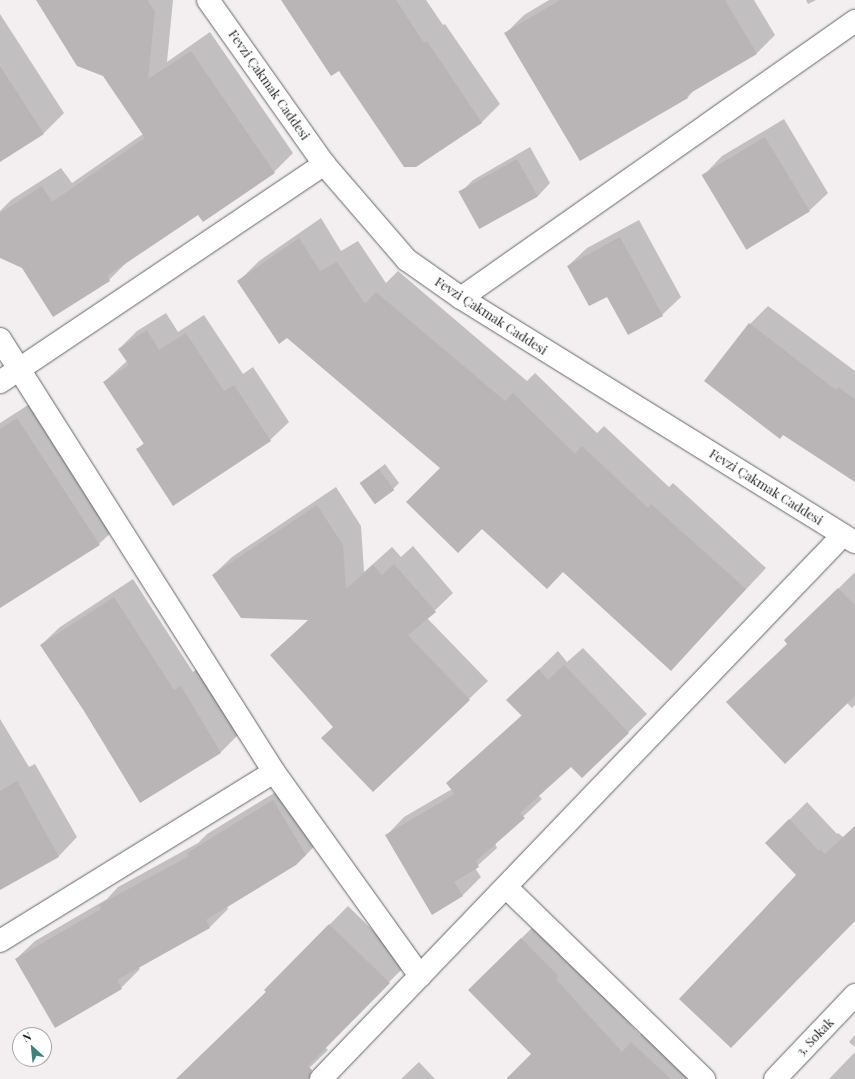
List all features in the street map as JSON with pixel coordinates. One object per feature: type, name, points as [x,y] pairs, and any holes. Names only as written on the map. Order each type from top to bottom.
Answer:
[{"type":"street","name":"Fevzi Çakmak Caddesi","points":[[208,0],[324,164],[407,260],[461,298],[849,539]]},
{"type":"street","points":[[461,298],[855,21]]},
{"type":"street","points":[[0,382],[20,370],[324,164]]},
{"type":"street","points":[[0,339],[274,772],[420,976]]},
{"type":"street","points":[[321,1079],[506,887],[849,539]]},
{"type":"street","points":[[0,941],[274,772]]},
{"type":"street","points":[[506,887],[704,1079]]},
{"type":"street","name":"3. Sokak","points":[[775,1079],[855,995]]},
{"type":"building","points":[[36,0],[147,0],[155,11],[148,79],[191,51],[275,173],[203,222],[198,215],[107,276],[110,281],[53,317],[22,268],[0,258],[0,213],[42,186],[52,202],[145,138],[103,76],[77,66]]},
{"type":"building","points":[[281,0],[396,0],[424,43],[427,41],[482,123],[416,167],[404,167],[339,71],[331,76]]},
{"type":"building","points":[[560,0],[725,0],[757,54],[687,95],[688,98],[580,161],[504,33]]},
{"type":"building","points":[[0,66],[44,134],[0,162]]},
{"type":"building","points":[[765,137],[810,212],[746,250],[702,175]]},
{"type":"building","points":[[517,159],[538,197],[479,229],[458,191]]},
{"type":"building","points":[[620,237],[663,316],[628,335],[607,297],[589,306],[567,266]]},
{"type":"building","points":[[299,238],[320,271],[337,262],[365,304],[376,292],[505,401],[513,393],[575,454],[582,446],[648,508],[651,504],[746,589],[671,671],[563,572],[547,589],[482,529],[458,553],[406,502],[440,468],[287,338],[279,344],[237,281]]},
{"type":"building","points":[[749,323],[836,390],[838,387],[855,399],[855,482],[783,435],[780,439],[704,381]]},
{"type":"building","points":[[147,330],[159,350],[186,333],[224,391],[234,385],[271,441],[173,506],[136,449],[144,444],[103,382],[129,365],[118,349]]},
{"type":"building","points":[[17,418],[100,545],[0,608],[0,429]]},
{"type":"building","points":[[379,469],[394,490],[375,504],[360,483]]},
{"type":"building","points":[[317,505],[343,545],[346,589],[373,565],[382,575],[394,564],[436,612],[408,635],[470,700],[373,792],[321,738],[333,727],[270,655],[309,620],[241,618],[212,575]]},
{"type":"building","points":[[838,588],[855,605],[855,696],[785,764],[726,702],[787,644],[784,640]]},
{"type":"building","points":[[114,597],[174,690],[181,686],[221,753],[140,803],[84,711],[40,645]]},
{"type":"building","points":[[564,665],[629,733],[582,778],[571,767],[520,813],[525,818],[476,861],[479,867],[454,882],[463,896],[432,915],[385,835],[455,794],[446,783],[522,716],[506,700],[539,669],[548,680]]},
{"type":"building","points":[[17,781],[59,857],[0,890],[0,791]]},
{"type":"building","points":[[273,800],[306,855],[296,865],[206,920],[210,928],[117,980],[122,989],[55,1028],[15,959],[101,909],[99,905],[189,856],[187,853]]},
{"type":"building","points":[[789,819],[819,851],[820,849],[825,854],[855,826],[855,921],[731,1048],[679,999],[796,875],[765,843]]},
{"type":"building","points":[[329,924],[390,983],[308,1066],[312,1070],[309,1079],[176,1079],[266,992],[264,990]]},
{"type":"building","points":[[521,938],[559,976],[556,979],[622,1052],[631,1042],[671,1079],[506,1079],[531,1054],[468,990]]}]
